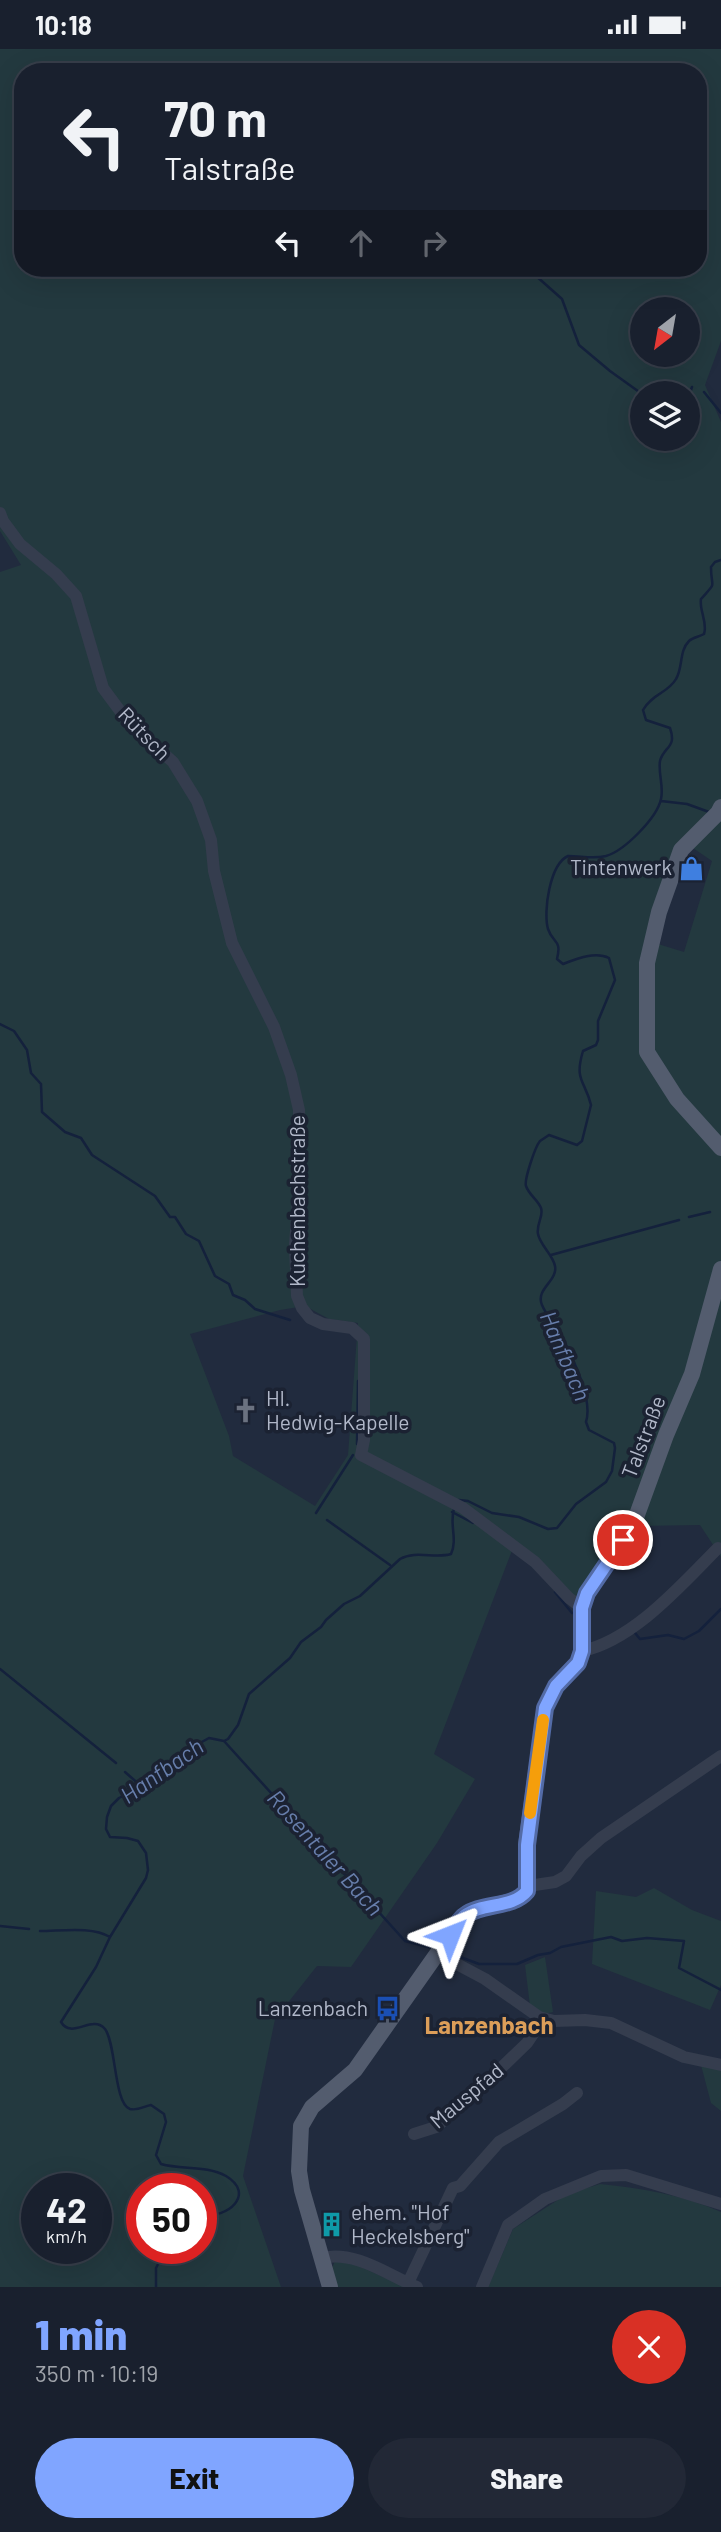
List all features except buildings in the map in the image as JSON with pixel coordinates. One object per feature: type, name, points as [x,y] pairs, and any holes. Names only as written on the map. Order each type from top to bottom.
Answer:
[{"type":"main road","points":[[720,810],[681,850],[659,912],[648,963],[647,1052],[677,1099],[721,1148]]},
{"type":"main road","name":"Talstraße","points":[[582,1651],[582,1608],[587,1593],[634,1523],[666,1435],[692,1374],[721,1269]]},
{"type":"main road","points":[[330,2287],[302,2190],[299,2171],[300,2126],[312,2107],[355,2070],[463,1917],[524,1895],[528,1886],[527,1845],[545,1708],[556,1686],[578,1663],[582,1651]]},
{"type":"street","name":"Rütsch","points":[[0,513],[20,544],[56,574],[76,596],[103,688],[130,723],[173,762],[197,801],[211,841],[214,871],[232,943],[248,979]]},
{"type":"street","name":"Kuchenbachstraße","points":[[248,979],[274,1027],[291,1075],[299,1110],[299,1184],[295,1246],[297,1296],[310,1318],[323,1324],[352,1328],[364,1339],[364,1440],[361,1455],[463,1508],[535,1562],[582,1608]]},
{"type":"street","points":[[582,1651],[600,1647],[655,1611],[718,1548]]},
{"type":"street","points":[[528,1886],[555,1882],[566,1876],[581,1856],[601,1838],[721,1756]]},
{"type":"street","points":[[438,1954],[485,1979],[539,2017],[554,2021],[611,2023],[684,2057],[721,2065]]},
{"type":"street","name":"Mauspfad","points":[[414,2134],[436,2127],[473,2095],[527,2043],[537,2028],[539,2017]]},
{"type":"street","points":[[323,2257],[348,2256],[413,2285],[453,2188],[460,2186],[499,2142],[563,2105],[577,2093]]},
{"type":"street","points":[[481,2287],[508,2225],[545,2199],[601,2176],[626,2175],[721,2204]]},
{"type":"green space","points":[[0,49],[721,49],[721,341],[705,385],[721,422],[721,1557],[700,1525],[637,1526],[587,1606],[513,1548],[434,1754],[475,1779],[437,1843],[351,1967],[317,1966],[275,2019],[243,2176],[281,2287],[0,2287],[0,572],[21,565],[0,531]],"holes":[[[690,846],[712,861],[684,952],[658,944],[684,852]],[[305,1306],[329,1319],[358,1323],[348,1455],[315,1506],[233,1456],[229,1436],[190,1334]]]},
{"type":"green space","points":[[654,1888],[692,1910],[721,1921],[721,1985],[710,2010],[592,1964],[596,1891],[636,1897]]},
{"type":"green space","points":[[545,1957],[553,2012],[545,2014],[530,2006],[525,1965]]},
{"type":"green space","points":[[701,2065],[721,2069],[721,2111],[711,2103]]},
{"type":"green space","points":[[600,2184],[662,2193],[721,2212],[721,2287],[488,2287],[513,2229],[567,2194]]},
{"type":"green space","points":[[345,2260],[406,2287],[324,2287],[335,2261]]},
{"type":"waterway","points":[[537,277],[562,299],[579,345],[630,385]]},
{"type":"waterway","points":[[704,392],[721,413]]},
{"type":"waterway","name":"Hanfbach","points":[[459,1500],[468,1501],[492,1513],[519,1517],[548,1529],[557,1528],[576,1504],[606,1482],[612,1471],[614,1443],[589,1430],[586,1422],[585,1392],[577,1370],[564,1341],[542,1305],[542,1294],[553,1276],[555,1266],[538,1234],[541,1208],[527,1189],[526,1183],[530,1163],[540,1141],[549,1135],[577,1145],[582,1141],[591,1105],[580,1075],[583,1051],[596,1045],[598,1021],[615,980],[609,958],[604,956],[580,958],[563,964],[557,959],[558,945],[548,929],[547,900],[552,878],[562,861],[568,856],[606,856],[622,848],[639,833],[658,807],[662,794],[660,761],[671,743],[672,735],[670,728],[646,720],[643,710],[676,679],[689,641],[704,634],[701,599],[712,585],[711,567],[721,560]]},
{"type":"waterway","points":[[661,801],[687,804],[709,812]]},
{"type":"waterway","points":[[0,1024],[14,1031],[27,1050],[31,1073],[41,1084],[42,1112],[65,1132],[81,1138],[92,1155],[155,1196],[170,1217],[175,1217],[186,1234],[199,1241],[215,1276],[229,1284],[233,1295],[245,1300],[255,1309],[290,1320]]},
{"type":"waterway","points":[[689,1217],[710,1212]]},
{"type":"waterway","points":[[551,1255],[679,1220]]},
{"type":"waterway","points":[[357,1444],[358,1381]]},
{"type":"waterway","points":[[316,1513],[353,1455]]},
{"type":"waterway","name":"Hanfbach","points":[[217,2214],[235,2204],[239,2190],[235,2183],[210,2170],[161,2164],[156,2155],[166,2122],[164,2114],[151,2105],[138,2109],[130,2109],[125,2105],[105,2029],[94,2024],[71,2029],[61,2022],[96,1967],[148,1870],[146,1853],[138,1841],[110,1837],[106,1829],[107,1817],[111,1806],[119,1798],[154,1780],[173,1758],[209,1738],[224,1741],[228,1739],[238,1725],[249,1694],[290,1658],[301,1642],[344,1604],[360,1596],[400,1559],[412,1555],[451,1554],[454,1543],[454,1509]]},
{"type":"waterway","points":[[452,1512],[473,1523]]},
{"type":"waterway","points":[[327,1520],[390,1565]]},
{"type":"waterway","points":[[555,1592],[572,1613]]},
{"type":"waterway","points":[[635,1633],[640,1639],[668,1635],[684,1639],[699,1631],[721,1609]]},
{"type":"waterway","points":[[0,1669],[116,1763]]},
{"type":"waterway","name":"Rosentaler Bach","points":[[224,1741],[405,1941],[432,1948]]},
{"type":"waterway","points":[[125,1772],[141,1786]]},
{"type":"waterway","points":[[0,1926],[29,1929]]},
{"type":"waterway","points":[[40,1931],[85,1930],[110,1937]]},
{"type":"waterway","name":"Rosentaler Bach","points":[[447,1952],[479,1964],[517,1964],[561,1947],[611,1937],[622,1941],[647,1938],[684,1941],[679,1968],[721,1990]]},
{"type":"waterway","name":"Hanfbach","points":[[156,2287],[158,2264]]},
{"type":"slow traffic","points":[[530,1813],[543,1720]]},
{"type":"place","name":"Tintenwerk","points":[[692,868]]},
{"type":"place","name":"Hl. Hedwig-Kapelle","points":[[246,1411]]},
{"type":"place","name":"Lanzenbach","points":[[388,2009]]},
{"type":"place","name":"ehem. \"Hof Heckelsberg\"","points":[[331,2225]]},
{"type":"district","name":"Lanzenbach","points":[[489,2026]]},
{"type":"route","points":[[450,1935],[463,1917],[482,1908],[516,1900],[527,1891],[529,1823],[545,1708],[556,1686],[578,1663],[582,1651],[582,1608],[587,1593],[623,1540]]}]
